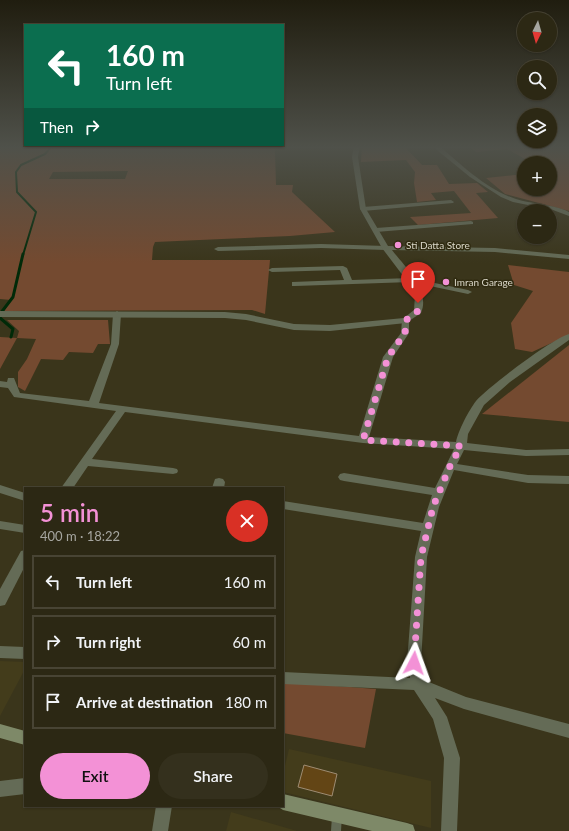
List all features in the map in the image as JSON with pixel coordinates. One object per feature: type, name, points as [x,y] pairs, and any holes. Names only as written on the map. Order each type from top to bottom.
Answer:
[{"type":"main road","points":[[0,731],[24,738]]},
{"type":"main road","points":[[284,802],[407,831]]},
{"type":"street","points":[[0,314],[225,315],[246,317],[294,327],[330,328],[406,320],[418,311],[418,294],[411,280],[386,248],[363,209],[359,185]]},
{"type":"street","points":[[486,185],[497,193],[513,200],[548,207],[569,214]]},
{"type":"street","points":[[363,209],[450,202]]},
{"type":"street","points":[[376,230],[471,223]]},
{"type":"street","points":[[218,249],[321,246],[495,250],[569,257]]},
{"type":"street","points":[[272,270],[343,268],[349,283]]},
{"type":"street","points":[[295,284],[411,280],[468,292]]},
{"type":"street","points":[[93,405],[115,344],[117,314]]},
{"type":"street","points":[[363,440],[388,357],[405,333],[406,320]]},
{"type":"street","points":[[449,831],[452,758],[440,717],[418,684],[414,663],[421,557],[433,507],[450,466],[461,446],[462,434],[480,403],[559,342],[569,337]]},
{"type":"street","points":[[0,384],[11,383],[17,395],[363,440],[461,446],[526,453],[569,452]]},
{"type":"street","points":[[68,487],[122,409]]},
{"type":"street","points":[[85,462],[173,471]]},
{"type":"street","points":[[450,466],[528,479],[569,480]]},
{"type":"street","points":[[344,477],[439,492]]},
{"type":"street","points":[[0,489],[24,497]]},
{"type":"street","points":[[284,505],[428,528]]},
{"type":"street","points":[[0,525],[24,529]]},
{"type":"street","points":[[0,600],[24,556]]},
{"type":"street","points":[[0,652],[24,653]]},
{"type":"street","points":[[284,678],[418,684],[464,703],[569,731]]},
{"type":"street","points":[[0,789],[24,786]]},
{"type":"street","points":[[160,831],[164,807]]},
{"type":"lane","points":[[336,831],[338,814]]},
{"type":"shaded area","points":[[0,185],[293,185],[292,192],[335,232],[290,236],[155,242],[152,260],[270,260],[265,314],[252,310],[4,311],[11,300],[0,299]]},
{"type":"shaded area","points":[[414,185],[479,185],[488,192],[476,193],[498,218],[418,225],[410,217],[471,213],[454,191],[431,193],[436,200],[417,202]]},
{"type":"shaded area","points":[[494,185],[517,185],[517,196],[557,196],[557,185],[569,185],[569,211],[557,208],[557,204],[543,204],[505,194]]},
{"type":"shaded area","points":[[508,265],[569,272],[569,335],[532,352],[515,349],[511,323],[533,291],[514,285]]},
{"type":"shaded area","points":[[7,320],[108,320],[110,344],[98,344],[93,353],[69,352],[63,360],[41,359],[25,391],[18,387],[18,372],[27,359],[36,339],[17,338],[19,331]]},
{"type":"shaded area","points":[[0,337],[17,338],[0,369]]},
{"type":"shaded area","points":[[569,345],[569,422],[482,414]]},
{"type":"shaded area","points":[[0,661],[24,662],[24,671],[0,716]]},
{"type":"shaded area","points":[[284,682],[376,689],[365,748],[284,733]]},
{"type":"shaded area","points":[[289,749],[431,781],[431,828],[284,792],[284,770]]},
{"type":"shaded area","points":[[231,812],[297,831],[226,831]]},
{"type":"building","points":[[304,765],[337,774],[332,796],[298,787]]},
{"type":"waterway","points":[[17,185],[17,192],[36,212],[23,255]]},
{"type":"waterway","points":[[0,314],[13,297],[23,254]]},
{"type":"waterway","points":[[0,318],[13,329],[11,337]]},
{"type":"place","name":"Sti Datta Store","points":[[398,245]]},
{"type":"place","name":"Imran Garage","points":[[446,282]]},
{"type":"route","points":[[414,663],[421,557],[433,507],[450,466],[461,446],[363,440],[388,357],[405,333],[406,320],[418,311],[418,303]]}]
